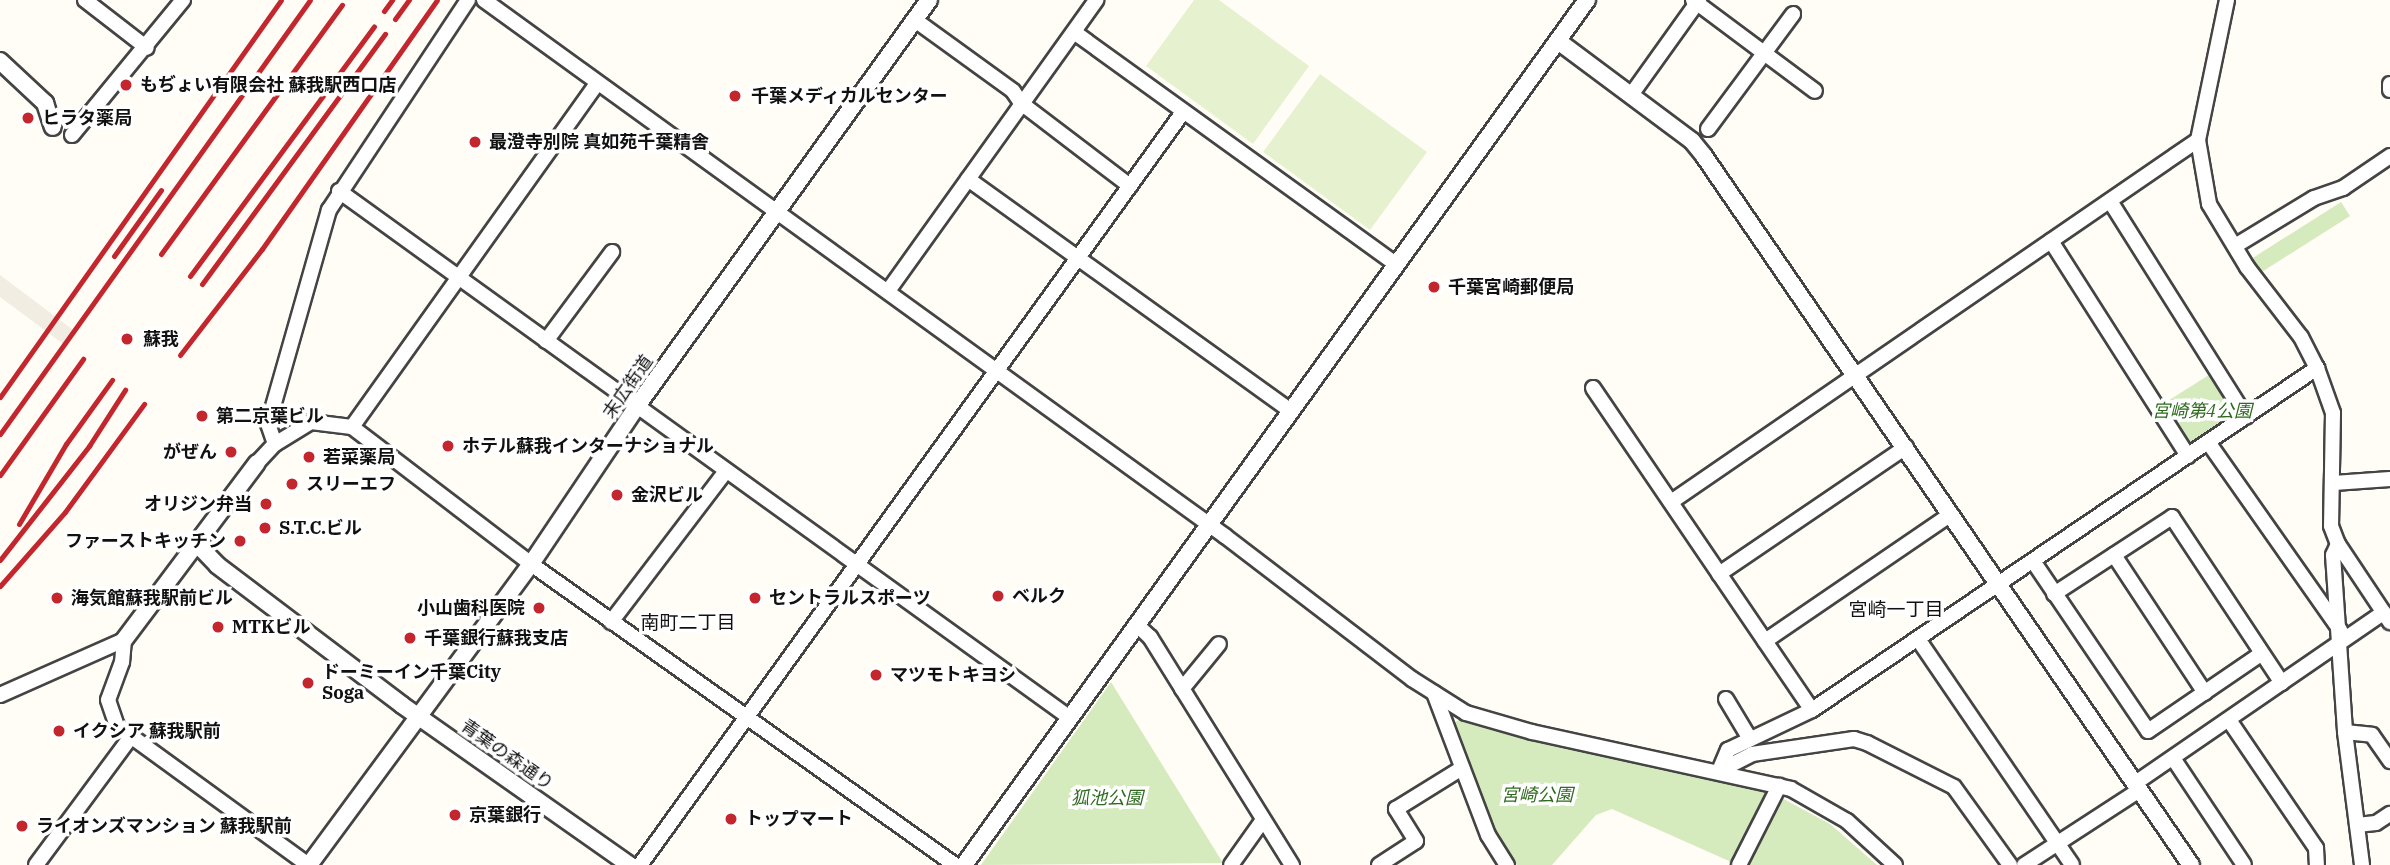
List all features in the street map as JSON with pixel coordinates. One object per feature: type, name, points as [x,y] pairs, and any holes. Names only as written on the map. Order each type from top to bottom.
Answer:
[{"type":"street","points":[[85,0],[147,48]]},
{"type":"street","points":[[72,135],[147,48],[183,0]]},
{"type":"street","points":[[275,444],[268,424],[329,211],[339,191],[468,0]]},
{"type":"street","points":[[484,0],[596,85],[888,291],[1209,524],[1434,693],[1466,713],[1532,732],[1779,786],[1819,802],[1847,821],[1895,865]]},
{"type":"street","name":"末広街道","points":[[308,865],[421,718],[531,565],[638,406],[929,0]]},
{"type":"street","points":[[888,291],[1096,0]]},
{"type":"street","points":[[964,865],[1289,410],[1397,265],[1587,0]]},
{"type":"street","points":[[2025,865],[2282,683],[2341,636],[2387,617],[2338,544],[2331,526],[2334,482],[2333,413],[2317,369],[2301,337],[2235,246],[2209,204],[2198,140],[2227,0]]},
{"type":"street","points":[[1631,95],[1696,1],[1815,91]]},
{"type":"street","points":[[1708,129],[1793,14]]},
{"type":"street","points":[[915,20],[1013,91],[1021,103],[1130,186]]},
{"type":"street","points":[[1074,32],[1397,265]]},
{"type":"street","points":[[1558,41],[1692,141],[1704,156],[2191,865]]},
{"type":"street","points":[[0,61],[45,103],[53,127]]},
{"type":"street","points":[[2390,84],[2390,90]]},
{"type":"street","points":[[352,427],[596,85]]},
{"type":"street","points":[[640,865],[1183,112]]},
{"type":"street","points":[[1671,502],[2198,140]]},
{"type":"street","points":[[2235,246],[2314,198],[2343,188],[2390,156]]},
{"type":"street","points":[[968,179],[1289,410]]},
{"type":"street","points":[[339,191],[1070,718]]},
{"type":"street","points":[[2109,201],[2246,417]]},
{"type":"street","points":[[2051,241],[2188,456]]},
{"type":"street","points":[[546,341],[612,252]]},
{"type":"street","points":[[1719,771],[1728,750],[1812,710],[2317,369]]},
{"type":"street","points":[[1593,388],[1812,710]]},
{"type":"street","points":[[308,865],[131,738],[108,710],[124,640],[257,463],[275,444],[311,422],[352,427],[531,565],[745,719],[955,865]]},
{"type":"street","points":[[2208,442],[2341,636]]},
{"type":"street","points":[[1719,573],[1906,447]]},
{"type":"street","points":[[611,622],[726,471]]},
{"type":"street","points":[[2334,482],[2390,479]]},
{"type":"street","points":[[1765,641],[1951,513]]},
{"type":"street","points":[[2054,594],[2172,517],[2282,683]]},
{"type":"street","points":[[2338,544],[2333,555],[2341,636],[2345,732],[2362,865]]},
{"type":"street","name":"青葉の森通り","points":[[198,545],[217,565],[421,718],[630,865]]},
{"type":"street","points":[[2114,555],[2205,693]]},
{"type":"street","points":[[2033,561],[2148,731],[2261,654]]},
{"type":"street","points":[[1137,625],[1150,637],[1292,865]]},
{"type":"street","points":[[1918,639],[2072,865]]},
{"type":"street","points":[[0,695],[124,640]]},
{"type":"street","points":[[1182,689],[1219,644]]},
{"type":"street","points":[[1434,693],[1488,835],[1507,865]]},
{"type":"street","points":[[1726,699],[1750,739]]},
{"type":"street","points":[[2229,720],[2316,848],[2317,865]]},
{"type":"street","points":[[2345,732],[2372,735],[2390,761]]},
{"type":"street","points":[[36,865],[131,738]]},
{"type":"street","points":[[1719,771],[1752,754],[1854,739],[1867,743],[1954,788],[2010,865]]},
{"type":"street","points":[[2173,758],[2244,865]]},
{"type":"street","points":[[1379,865],[1416,841],[1396,809],[1462,768]]},
{"type":"street","points":[[1739,865],[1779,786]]},
{"type":"street","points":[[2357,825],[2376,823],[2390,814]]},
{"type":"street","points":[[1231,865],[1263,820]]},
{"type":"green space","points":[[1194,0],[1219,0],[1309,66],[1253,144],[1146,66]]},
{"type":"green space","points":[[1320,74],[1427,152],[1370,230],[1263,152]]},
{"type":"green space","points":[[2341,202],[2350,216],[2257,275],[2248,261]]},
{"type":"green space","name":"宮崎第4公園","points":[[2212,373],[2241,418],[2192,449],[2163,404]]},
{"type":"green space","name":"狐池公園","points":[[1111,682],[1223,863],[981,865]]},
{"type":"green space","name":"宮崎公園","points":[[1461,718],[1763,788],[1830,824],[1877,865],[1738,865],[1612,809],[1596,815],[1552,865],[1517,865],[1490,829],[1452,725]]},
{"type":"shaded area","points":[[0,275],[76,332],[66,346],[0,297]]},
{"type":"railway","points":[[0,397],[281,0]]},
{"type":"railway","points":[[0,434],[310,0]]},
{"type":"railway","points":[[384,11],[392,0]]},
{"type":"railway","points":[[395,19],[409,0]]},
{"type":"railway","points":[[180,355],[262,249],[437,0]]},
{"type":"railway","points":[[161,254],[342,5]]},
{"type":"railway","points":[[190,276],[374,26]]},
{"type":"railway","points":[[202,284],[385,34]]},
{"type":"railway","points":[[114,256],[161,190]]},
{"type":"railway","points":[[0,475],[83,359]]},
{"type":"railway","points":[[19,524],[66,444],[112,380]]},
{"type":"railway","points":[[0,560],[89,446],[125,390]]},
{"type":"railway","points":[[0,586],[65,512],[144,404]]},
{"type":"place","name":"もぢょい有限会社 蘇我駅西口店","points":[[126,85]]},
{"type":"place","name":"千葉メディカルセンター","points":[[735,96]]},
{"type":"place","name":"ヒラタ薬局","points":[[28,118]]},
{"type":"place","name":"最澄寺別院 真如苑千葉精舎","points":[[475,142]]},
{"type":"place","name":"千葉宮崎郵便局","points":[[1434,287]]},
{"type":"place","name":"蘇我","points":[[127,339]]},
{"type":"place","name":"第二京葉ビル","points":[[202,416]]},
{"type":"place","name":"ホテル蘇我インターナショナル","points":[[448,446]]},
{"type":"place","name":"がぜん","points":[[231,452]]},
{"type":"place","name":"若菜薬局","points":[[309,457]]},
{"type":"place","name":"スリーエフ","points":[[292,484]]},
{"type":"place","name":"金沢ビル","points":[[617,495]]},
{"type":"place","name":"オリジン弁当","points":[[266,504]]},
{"type":"place","name":"S.T.C.ビル","points":[[265,528]]},
{"type":"place","name":"ファーストキッチン","points":[[240,541]]},
{"type":"place","name":"ベルク","points":[[998,596]]},
{"type":"place","name":"海気館蘇我駅前ビル","points":[[57,598]]},
{"type":"place","name":"セントラルスポーツ","points":[[755,598]]},
{"type":"place","name":"小山歯科医院","points":[[539,608]]},
{"type":"place","name":"MTKビル","points":[[218,627]]},
{"type":"place","name":"千葉銀行蘇我支店","points":[[410,638]]},
{"type":"place","name":"マツモトキヨシ","points":[[876,675]]},
{"type":"place","name":"ドーミーイン千葉City Soga","points":[[308,683]]},
{"type":"place","name":"イクシア 蘇我駅前","points":[[59,731]]},
{"type":"place","name":"京葉銀行","points":[[455,815]]},
{"type":"place","name":"トップマート","points":[[731,819]]},
{"type":"place","name":"ライオンズマンション 蘇我駅前","points":[[22,826]]},
{"type":"district","name":"宮崎一丁目","points":[[1896,610]]},
{"type":"district","name":"南町二丁目","points":[[688,623]]}]
